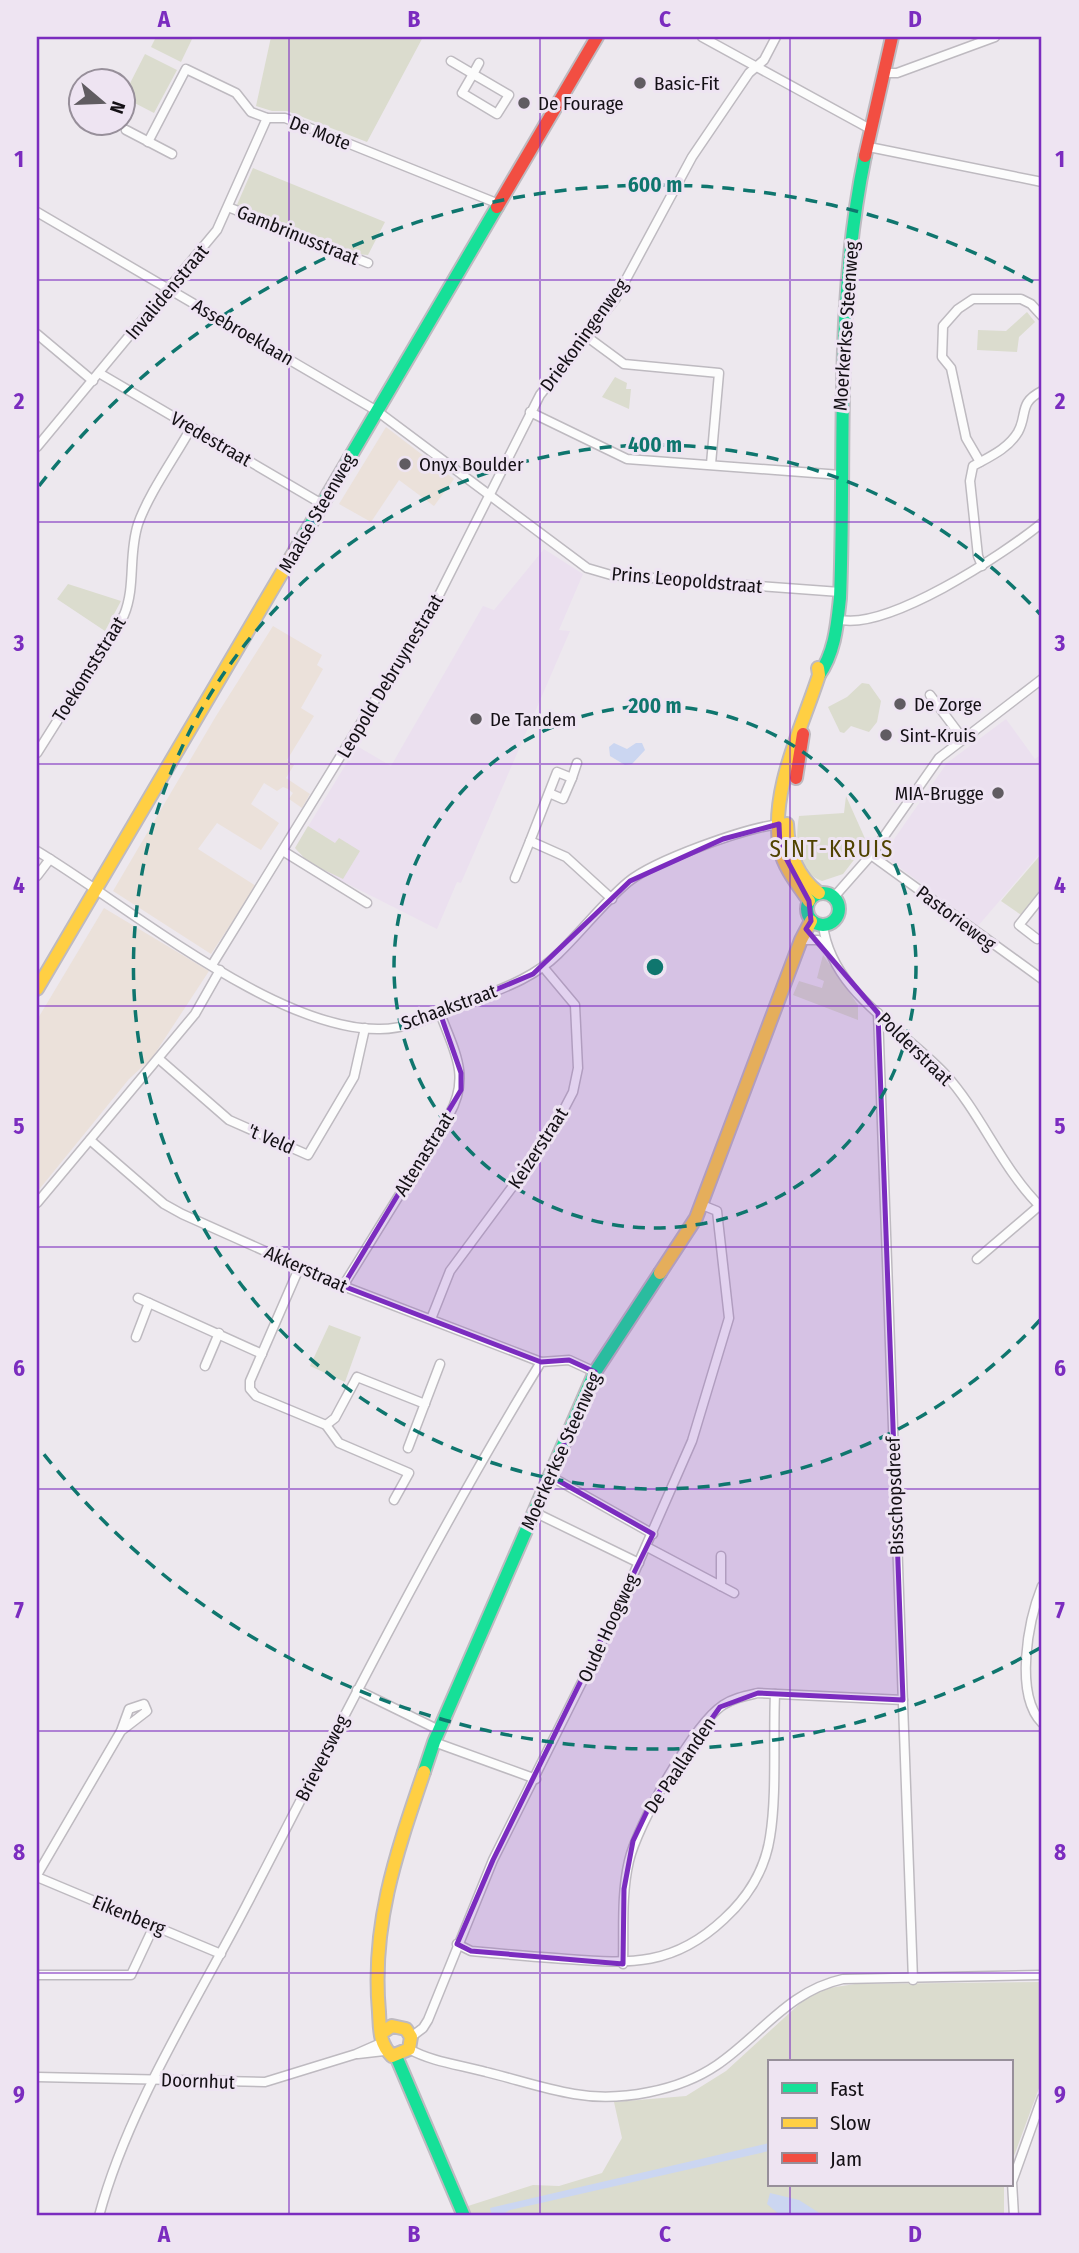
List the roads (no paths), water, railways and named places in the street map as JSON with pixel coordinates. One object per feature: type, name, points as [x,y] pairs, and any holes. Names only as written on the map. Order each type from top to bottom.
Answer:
[{"type":"street","name":"Maalse Steenweg","points":[[37,989],[597,37]]},
{"type":"street","points":[[702,37],[872,130]]},
{"type":"street","name":"Driekoningenweg","points":[[487,496],[530,412],[616,298],[692,157],[749,73],[764,60],[776,37]]},
{"type":"street","name":"Moerkerkse Steenweg","points":[[814,897],[787,868],[780,847],[794,749],[819,676],[825,670],[837,619],[840,592],[841,475],[838,422],[846,276],[892,37]]},
{"type":"street","points":[[884,73],[897,73],[995,37]]},
{"type":"street","points":[[451,61],[473,74],[509,94],[497,114],[462,93],[473,74],[479,63]]},
{"type":"street","name":"De Mote","points":[[148,142],[186,69],[236,93],[251,112],[267,118],[285,118],[499,204]]},
{"type":"street","name":"Invalidenstraat","points":[[37,447],[170,290],[217,230],[267,118]]},
{"type":"street","points":[[136,135],[172,154]]},
{"type":"street","points":[[869,147],[1042,182]]},
{"type":"street","name":"Gambrinusstraat","points":[[228,207],[368,263]]},
{"type":"street","name":"Assebroeklaan","points":[[37,212],[377,411]]},
{"type":"street","points":[[981,462],[965,438],[951,368],[942,356],[943,326],[958,309],[973,299],[1021,299],[1031,304],[1042,316]]},
{"type":"street","name":"Vredestraat","points":[[37,334],[96,377],[191,428],[322,505]]},
{"type":"street","points":[[586,336],[624,365],[719,373],[710,464]]},
{"type":"street","points":[[982,566],[978,556],[970,481],[973,466],[992,456],[1015,436],[1025,405],[1042,391]]},
{"type":"street","name":"Prins Leopoldstraat","points":[[377,411],[576,562],[603,574],[840,592]]},
{"type":"street","points":[[530,412],[622,457],[841,475]]},
{"type":"street","name":"Toekomststraat","points":[[37,754],[124,615],[131,593],[130,559],[139,522],[191,428]]},
{"type":"street","name":"Leopold Debruynestraat","points":[[212,965],[436,601],[487,496]]},
{"type":"street","points":[[837,619],[849,622],[882,614],[914,601],[982,566],[1042,523]]},
{"type":"street","points":[[834,897],[839,905],[836,918],[817,923],[807,912],[814,897],[834,897],[871,855],[922,778],[939,758],[1042,679]]},
{"type":"street","points":[[930,695],[963,738]]},
{"type":"street","points":[[550,793],[564,799],[577,763]]},
{"type":"street","points":[[515,878],[557,772],[572,778]]},
{"type":"street","name":"Schaakstraat","points":[[37,851],[220,970],[289,1007],[327,1020],[365,1028],[394,1028],[440,1013],[544,968],[630,881],[723,839],[783,824]]},
{"type":"street","points":[[530,841],[566,857],[612,899]]},
{"type":"street","points":[[284,851],[367,903]]},
{"type":"street","name":"Pastorieweg","points":[[871,855],[1042,979]]},
{"type":"street","points":[[37,876],[50,859]]},
{"type":"street","points":[[1037,939],[1019,925],[1042,896]]},
{"type":"street","name":"Moerkerkse Steenweg","points":[[464,2216],[378,2006],[377,1946],[386,1891],[437,1736],[595,1372],[678,1249],[702,1205],[802,940],[817,923]]},
{"type":"street","name":"Polderstraat","points":[[817,923],[842,974],[878,1013],[947,1076],[997,1151],[1041,1207],[977,1259]]},
{"type":"street","points":[[802,940],[818,940],[826,946]]},
{"type":"street","name":"Keizerstraat","points":[[431,1319],[450,1271],[550,1136],[573,1092],[578,1068],[575,1005],[544,968]]},
{"type":"street","points":[[37,1203],[195,1014],[220,970]]},
{"type":"street","name":"Altenastraat","points":[[344,1286],[449,1115],[461,1090],[461,1073],[440,1013]]},
{"type":"street","name":"Bisschopsdreef","points":[[878,1013],[913,1980]]},
{"type":"street","name":"'t Veld","points":[[159,1059],[229,1120],[308,1155],[354,1077],[365,1028]]},
{"type":"street","name":"Akkerstraat","points":[[90,1140],[164,1204],[344,1286],[541,1362]]},
{"type":"street","name":"Oude Hoogweg","points":[[395,2043],[424,2028],[428,2020],[493,1860],[536,1779],[647,1547],[692,1441],[729,1318],[717,1211],[702,1205]]},
{"type":"street","points":[[300,1266],[250,1381],[250,1389],[256,1396],[326,1425],[339,1443],[409,1473],[394,1500]]},
{"type":"street","points":[[138,1298],[262,1354]]},
{"type":"street","points":[[135,1337],[149,1303]]},
{"type":"street","points":[[205,1366],[219,1334]]},
{"type":"street","points":[[541,1362],[569,1360],[595,1372]]},
{"type":"street","name":"Brieversweg","points":[[99,2216],[110,2174],[155,2080],[357,1690],[490,1446],[541,1362]]},
{"type":"street","points":[[408,1448],[440,1364]]},
{"type":"street","points":[[326,1425],[335,1418],[357,1377],[425,1404]]},
{"type":"street","points":[[550,1476],[653,1534]]},
{"type":"street","points":[[534,1512],[639,1563]]},
{"type":"street","points":[[647,1547],[734,1593]]},
{"type":"street","points":[[721,1556],[721,1586]]},
{"type":"street","points":[[1042,1586],[1026,1652],[1031,1710],[1042,1723]]},
{"type":"street","points":[[357,1690],[437,1736],[536,1779]]},
{"type":"street","points":[[457,1944],[471,1951],[623,1964],[653,1960],[707,1936],[737,1907],[752,1886],[763,1863],[770,1836],[775,1694]]},
{"type":"street","name":"De Paallanden","points":[[623,1964],[624,1889],[634,1842],[650,1805],[720,1707],[739,1697],[775,1694],[903,1700]]},
{"type":"street","points":[[37,1876],[121,1731]]},
{"type":"street","name":"Eikenberg","points":[[37,1876],[221,1954]]},
{"type":"street","points":[[37,1975],[131,1975],[154,1926]]},
{"type":"street","points":[[395,2043],[573,2094],[610,2095],[681,2085],[720,2063],[805,1991],[817,1986],[843,1979],[913,1980],[1042,1975]]},
{"type":"street","name":"Doornhut","points":[[37,2077],[265,2082],[395,2043]]},
{"type":"street","points":[[1014,2216],[1012,2182],[1042,2098]]},
{"type":"water","points":[[614,743],[627,749],[636,743],[642,743],[645,750],[632,764],[625,765],[610,756],[609,747]]},
{"type":"water","points":[[768,2143],[768,2151],[510,2210],[500,2216],[492,2216],[490,2208]]},
{"type":"water","points":[[770,2193],[799,2200],[824,2216],[781,2216],[767,2204]]},
{"type":"place","name":"Basic-Fit","points":[[640,83]]},
{"type":"place","name":"De Fourage","points":[[524,103]]},
{"type":"place","name":"Onyx Boulder","points":[[405,464]]},
{"type":"place","name":"De Zorge","points":[[900,704]]},
{"type":"place","name":"De Tandem","points":[[476,719]]},
{"type":"place","name":"Sint-Kruis","points":[[886,735]]},
{"type":"place","name":"MIA-Brugge","points":[[998,793]]},
{"type":"district","name":"SINT-KRUIS","points":[[832,849]]}]
